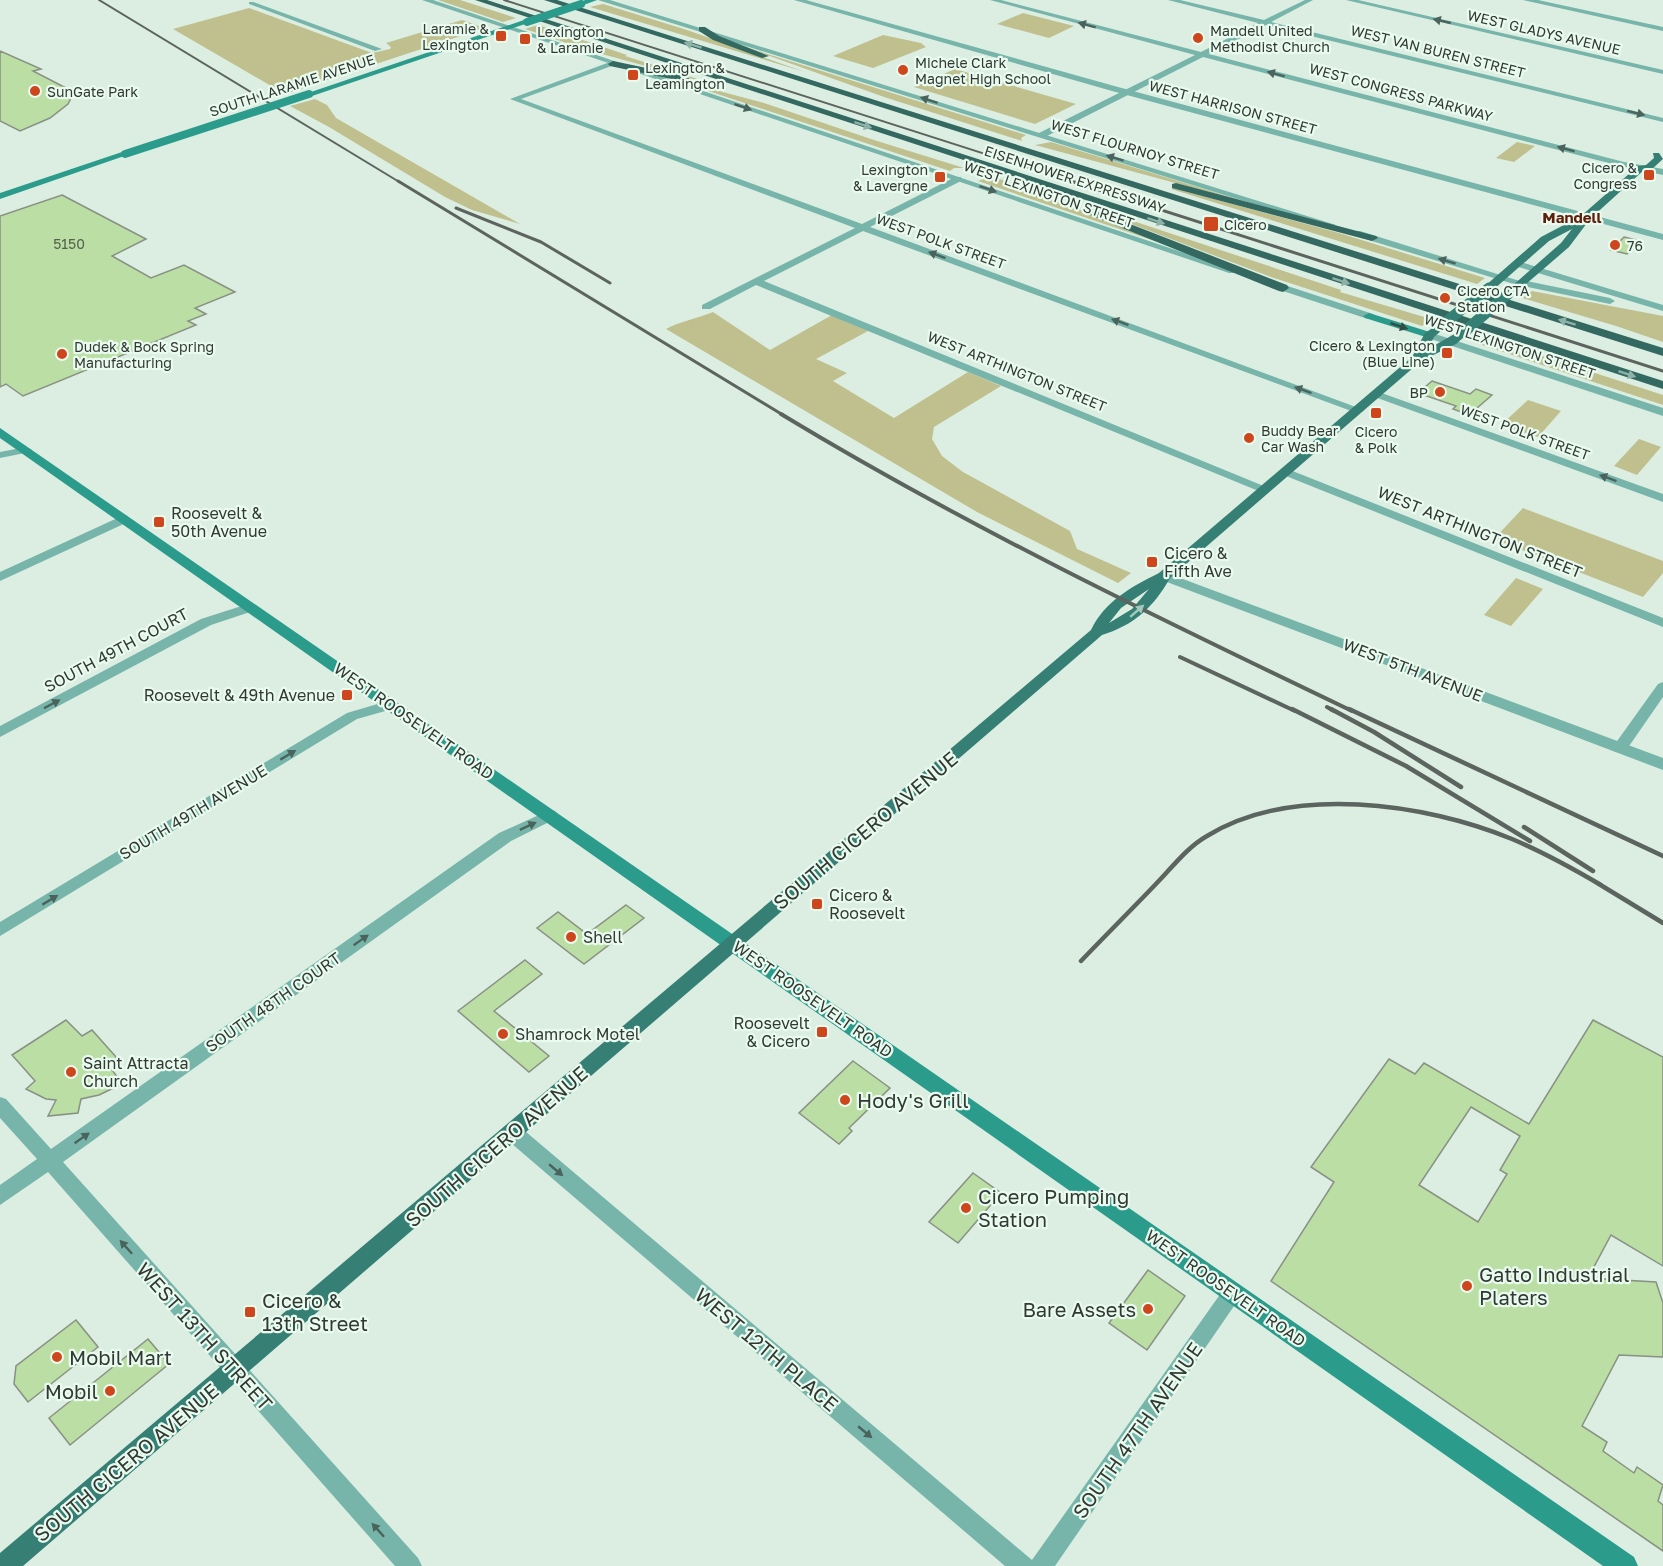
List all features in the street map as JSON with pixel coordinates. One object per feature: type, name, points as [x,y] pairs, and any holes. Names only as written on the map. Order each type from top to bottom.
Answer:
[{"type":"highway","name":"EISENHOWER EXPRESSWAY","points":[[479,0],[1663,385]]},
{"type":"highway","name":"EISENHOWER EXPRESSWAY","points":[[548,0],[1663,352]]},
{"type":"highway","points":[[702,29],[716,38],[904,106],[929,120]]},
{"type":"highway","points":[[613,64],[648,69],[774,103],[807,107]]},
{"type":"highway","points":[[1030,152],[1063,156],[1372,238]]},
{"type":"highway","points":[[981,163],[1009,180],[1244,270],[1283,288]]},
{"type":"main road","name":"SOUTH LARAMIE AVENUE","points":[[0,196],[593,0]]},
{"type":"main road","name":"SOUTH CICERO AVENUE","points":[[4,1566],[1097,632],[1121,625],[1151,599],[1164,576],[1417,359],[1452,342],[1538,270],[1565,245],[1586,217],[1641,168],[1649,167],[1659,158],[1660,152]]},
{"type":"main road","name":"SOUTH CICERO AVENUE","points":[[1417,359],[1429,335],[1503,278],[1545,239],[1586,217]]},
{"type":"main road","name":"WEST LEXINGTON STREET","points":[[1369,316],[1429,335]]},
{"type":"main road","name":"WEST ROOSEVELT ROAD","points":[[0,432],[1625,1566]]},
{"type":"street","points":[[242,5],[261,0]]},
{"type":"street","name":"WEST LEXINGTON STREET","points":[[426,0],[1369,316]]},
{"type":"street","name":"WEST FLOURNOY STREET","points":[[602,0],[1503,278],[1663,309]]},
{"type":"street","name":"WEST HARRISON STREET","points":[[798,0],[1128,93],[1663,237]]},
{"type":"street","name":"WEST CONGRESS PARKWAY","points":[[993,0],[1663,172]]},
{"type":"street","name":"WEST VAN BUREN STREET","points":[[1171,0],[1663,120]]},
{"type":"street","points":[[1042,135],[1310,0]]},
{"type":"street","name":"WEST GLADYS AVENUE","points":[[1349,0],[1663,72]]},
{"type":"street","points":[[1527,0],[1663,29]]},
{"type":"street","points":[[251,3],[378,49]]},
{"type":"street","name":"WEST POLK STREET","points":[[613,64],[514,99],[1358,410]]},
{"type":"street","points":[[706,307],[958,179]]},
{"type":"street","name":"WEST FLOURNOY STREET","points":[[1518,264],[1663,309]]},
{"type":"street","name":"WEST ARTHINGTON STREET","points":[[757,282],[1265,489]]},
{"type":"street","name":"WEST LEXINGTON STREET","points":[[1429,335],[1663,412]]},
{"type":"street","name":"WEST POLK STREET","points":[[1376,394],[1663,498]]},
{"type":"street","points":[[0,455],[26,450]]},
{"type":"street","name":"WEST ARTHINGTON STREET","points":[[1285,472],[1663,622]]},
{"type":"street","points":[[0,577],[124,519]]},
{"type":"street","name":"WEST 5TH AVENUE","points":[[1164,576],[1663,764]]},
{"type":"street","name":"SOUTH 49TH COURT","points":[[0,732],[206,622],[251,607]]},
{"type":"street","points":[[1620,748],[1663,687]]},
{"type":"street","name":"SOUTH 49TH AVENUE","points":[[0,930],[352,716],[391,705]]},
{"type":"street","name":"SOUTH 48TH COURT","points":[[0,1196],[505,837],[550,815]]},
{"type":"street","name":"WEST 13TH STREET","points":[[0,1105],[410,1566]]},
{"type":"street","name":"WEST 12TH PLACE","points":[[512,1132],[1023,1566]]},
{"type":"street","name":"SOUTH 47TH AVENUE","points":[[1041,1566],[1233,1293]]},
{"type":"green space","points":[[438,0],[460,0],[516,18],[503,22]]},
{"type":"green space","points":[[603,4],[687,30],[805,72],[590,7]]},
{"type":"green space","points":[[249,8],[372,53],[390,49],[391,47],[386,43],[462,20],[485,28],[285,94],[173,29]]},
{"type":"green space","points":[[1023,13],[1074,26],[1049,38],[997,24]]},
{"type":"green space","points":[[538,25],[729,89],[584,49],[525,29]]},
{"type":"green space","points":[[883,35],[921,43],[926,47],[873,68],[833,56]]},
{"type":"green space","points":[[739,45],[1026,135],[1021,138],[1022,141],[884,97]]},
{"type":"green space","points":[[955,69],[1076,104],[1035,124],[914,87]]},
{"type":"green space","points":[[663,76],[764,103],[964,168],[954,168],[950,171]]},
{"type":"green space","points":[[315,99],[327,105],[336,118],[520,224],[472,210],[445,197],[290,106]]},
{"type":"green space","points":[[1051,142],[1253,204],[1035,145]]},
{"type":"green space","points":[[1517,142],[1535,146],[1514,162],[1496,158]]},
{"type":"green space","points":[[985,174],[1190,253],[978,181],[986,178]]},
{"type":"green space","points":[[1171,189],[1339,233],[1485,278],[1477,284]]},
{"type":"green space","points":[[1115,215],[1341,290],[1340,292],[1431,319],[1422,326],[1271,277],[1113,217]]},
{"type":"green space","points":[[1532,291],[1663,316],[1663,342],[1522,298]]},
{"type":"green space","points":[[713,312],[770,350],[832,315],[868,331],[816,359],[847,373],[833,381],[894,418],[968,372],[1001,386],[934,427],[932,439],[942,456],[963,472],[1070,531],[1077,549],[1131,573],[1118,583],[977,512],[666,329]]},
{"type":"green space","points":[[1478,335],[1663,395],[1663,405],[1470,341]]},
{"type":"green space","points":[[1528,400],[1561,411],[1538,437],[1501,425]]},
{"type":"green space","points":[[1639,439],[1661,447],[1637,475],[1614,466]]},
{"type":"green space","points":[[1523,508],[1663,561],[1663,573],[1643,597],[1494,539]]},
{"type":"green space","points":[[1516,578],[1543,589],[1511,626],[1484,615]]},
{"type":"building","name":"SunGate Park","points":[[0,51],[41,69],[33,71],[70,90],[71,98],[68,104],[50,118],[20,131],[0,121]]},
{"type":"building","name":"Dudek & Bock Spring Manufacturing","points":[[62,195],[146,239],[112,256],[151,278],[184,265],[235,292],[195,308],[206,314],[188,321],[196,325],[23,396],[6,384],[0,387],[0,216]]},
{"type":"building","points":[[1624,237],[1640,241],[1627,254],[1611,250]]},
{"type":"building","points":[[1432,381],[1470,394],[1476,389],[1492,395],[1469,415],[1453,409],[1456,406],[1418,393]]},
{"type":"building","points":[[626,905],[644,918],[584,964],[537,928],[558,912],[587,934]]},
{"type":"building","name":"Shamrock Motel","points":[[525,960],[542,974],[494,1011],[549,1056],[529,1072],[458,1011]]},
{"type":"building","name":"Saint Attracta Church","points":[[66,1020],[82,1036],[92,1030],[117,1058],[108,1064],[122,1084],[99,1095],[81,1099],[78,1113],[48,1116],[56,1100],[46,1099],[26,1089],[35,1081],[12,1055]]},
{"type":"building","name":"Gatto Industrial Platers","points":[[1593,1020],[1663,1057],[1663,1266],[1611,1235],[1588,1278],[1656,1282],[1663,1303],[1663,1357],[1619,1355],[1582,1426],[1607,1442],[1603,1451],[1634,1473],[1637,1467],[1663,1485],[1658,1501],[1663,1505],[1663,1551],[1271,1281],[1334,1182],[1311,1167],[1389,1059],[1415,1074],[1424,1063],[1529,1124]],"holes":[[[1471,1107],[1520,1136],[1500,1170],[1507,1174],[1478,1222],[1419,1185]]]},
{"type":"building","name":"Hody's Grill","points":[[853,1061],[890,1088],[849,1128],[852,1131],[839,1144],[799,1113]]},
{"type":"building","name":"Cicero Pumping Station","points":[[973,1173],[1001,1193],[958,1243],[929,1222]]},
{"type":"building","name":"Bare Assets","points":[[1148,1270],[1185,1296],[1147,1350],[1109,1323]]},
{"type":"building","name":"Mobil Mart","points":[[76,1320],[98,1347],[28,1402],[14,1384],[16,1366]]},
{"type":"building","name":"Mobil","points":[[148,1339],[169,1364],[70,1445],[49,1418]]},
{"type":"railway","points":[[99,0],[401,183]]},
{"type":"railway","points":[[504,0],[1076,183]]},
{"type":"railway","points":[[398,181],[783,415]]},
{"type":"railway","points":[[1071,181],[1663,371]]},
{"type":"railway","points":[[456,208],[541,242],[610,283]]},
{"type":"railway","points":[[781,414],[920,494],[1062,569],[1352,711]]},
{"type":"railway","points":[[1180,657],[1295,711]]},
{"type":"railway","points":[[1327,707],[1334,711]]},
{"type":"railway","points":[[1292,709],[1406,766],[1530,841]]},
{"type":"railway","points":[[1331,709],[1374,732],[1461,787]]},
{"type":"railway","points":[[1349,709],[1663,856]]},
{"type":"railway","points":[[1081,961],[1192,846],[1207,836],[1241,820],[1278,809],[1358,804],[1439,816],[1477,826],[1512,839],[1597,883]]},
{"type":"railway","points":[[1524,827],[1593,871]]},
{"type":"railway","points":[[1597,883],[1601,885]]},
{"type":"railway","points":[[1597,883],[1663,923]]},
{"type":"place","name":"Laramie & Lexington","points":[[501,36]]},
{"type":"place","name":"Mandell United Methodist Church","points":[[1198,38]]},
{"type":"place","name":"Lexington & Laramie","points":[[525,39]]},
{"type":"place","name":"Michele Clark Magnet High School","points":[[903,70]]},
{"type":"place","name":"Lexington & Leamington","points":[[633,75]]},
{"type":"place","name":"SunGate Park","points":[[35,91]]},
{"type":"place","name":"Cicero & Congress","points":[[1649,175]]},
{"type":"place","name":"Lexington & Lavergne","points":[[940,177]]},
{"type":"place","name":"Cicero","points":[[1211,224]]},
{"type":"place","name":"76","points":[[1615,245]]},
{"type":"place","name":"Cicero CTA Station","points":[[1445,298]]},
{"type":"place","name":"Cicero & Lexington (Blue Line)","points":[[1447,353]]},
{"type":"place","name":"Dudek & Bock Spring Manufacturing","points":[[62,354]]},
{"type":"place","name":"BP","points":[[1440,392]]},
{"type":"place","name":"Cicero & Polk","points":[[1376,413]]},
{"type":"place","name":"Buddy Bear Car Wash","points":[[1249,438]]},
{"type":"place","name":"Roosevelt & 50th Avenue","points":[[159,522]]},
{"type":"place","name":"Cicero & Fifth Ave","points":[[1152,562]]},
{"type":"place","name":"Roosevelt & 49th Avenue","points":[[347,695]]},
{"type":"place","name":"Cicero & Roosevelt","points":[[817,904]]},
{"type":"place","name":"Shell","points":[[571,937]]},
{"type":"place","name":"Roosevelt & Cicero","points":[[822,1032]]},
{"type":"place","name":"Shamrock Motel","points":[[503,1034]]},
{"type":"place","name":"Saint Attracta Church","points":[[71,1072]]},
{"type":"place","name":"Hody's Grill","points":[[845,1100]]},
{"type":"place","name":"Cicero Pumping Station","points":[[966,1208]]},
{"type":"place","name":"Gatto Industrial Platers","points":[[1467,1286]]},
{"type":"place","name":"Bare Assets","points":[[1148,1309]]},
{"type":"place","name":"Cicero & 13th Street","points":[[250,1312]]},
{"type":"place","name":"Mobil Mart","points":[[57,1357]]},
{"type":"place","name":"Mobil","points":[[110,1391]]},
{"type":"district","name":"Mandell","points":[[1572,217]]}]
